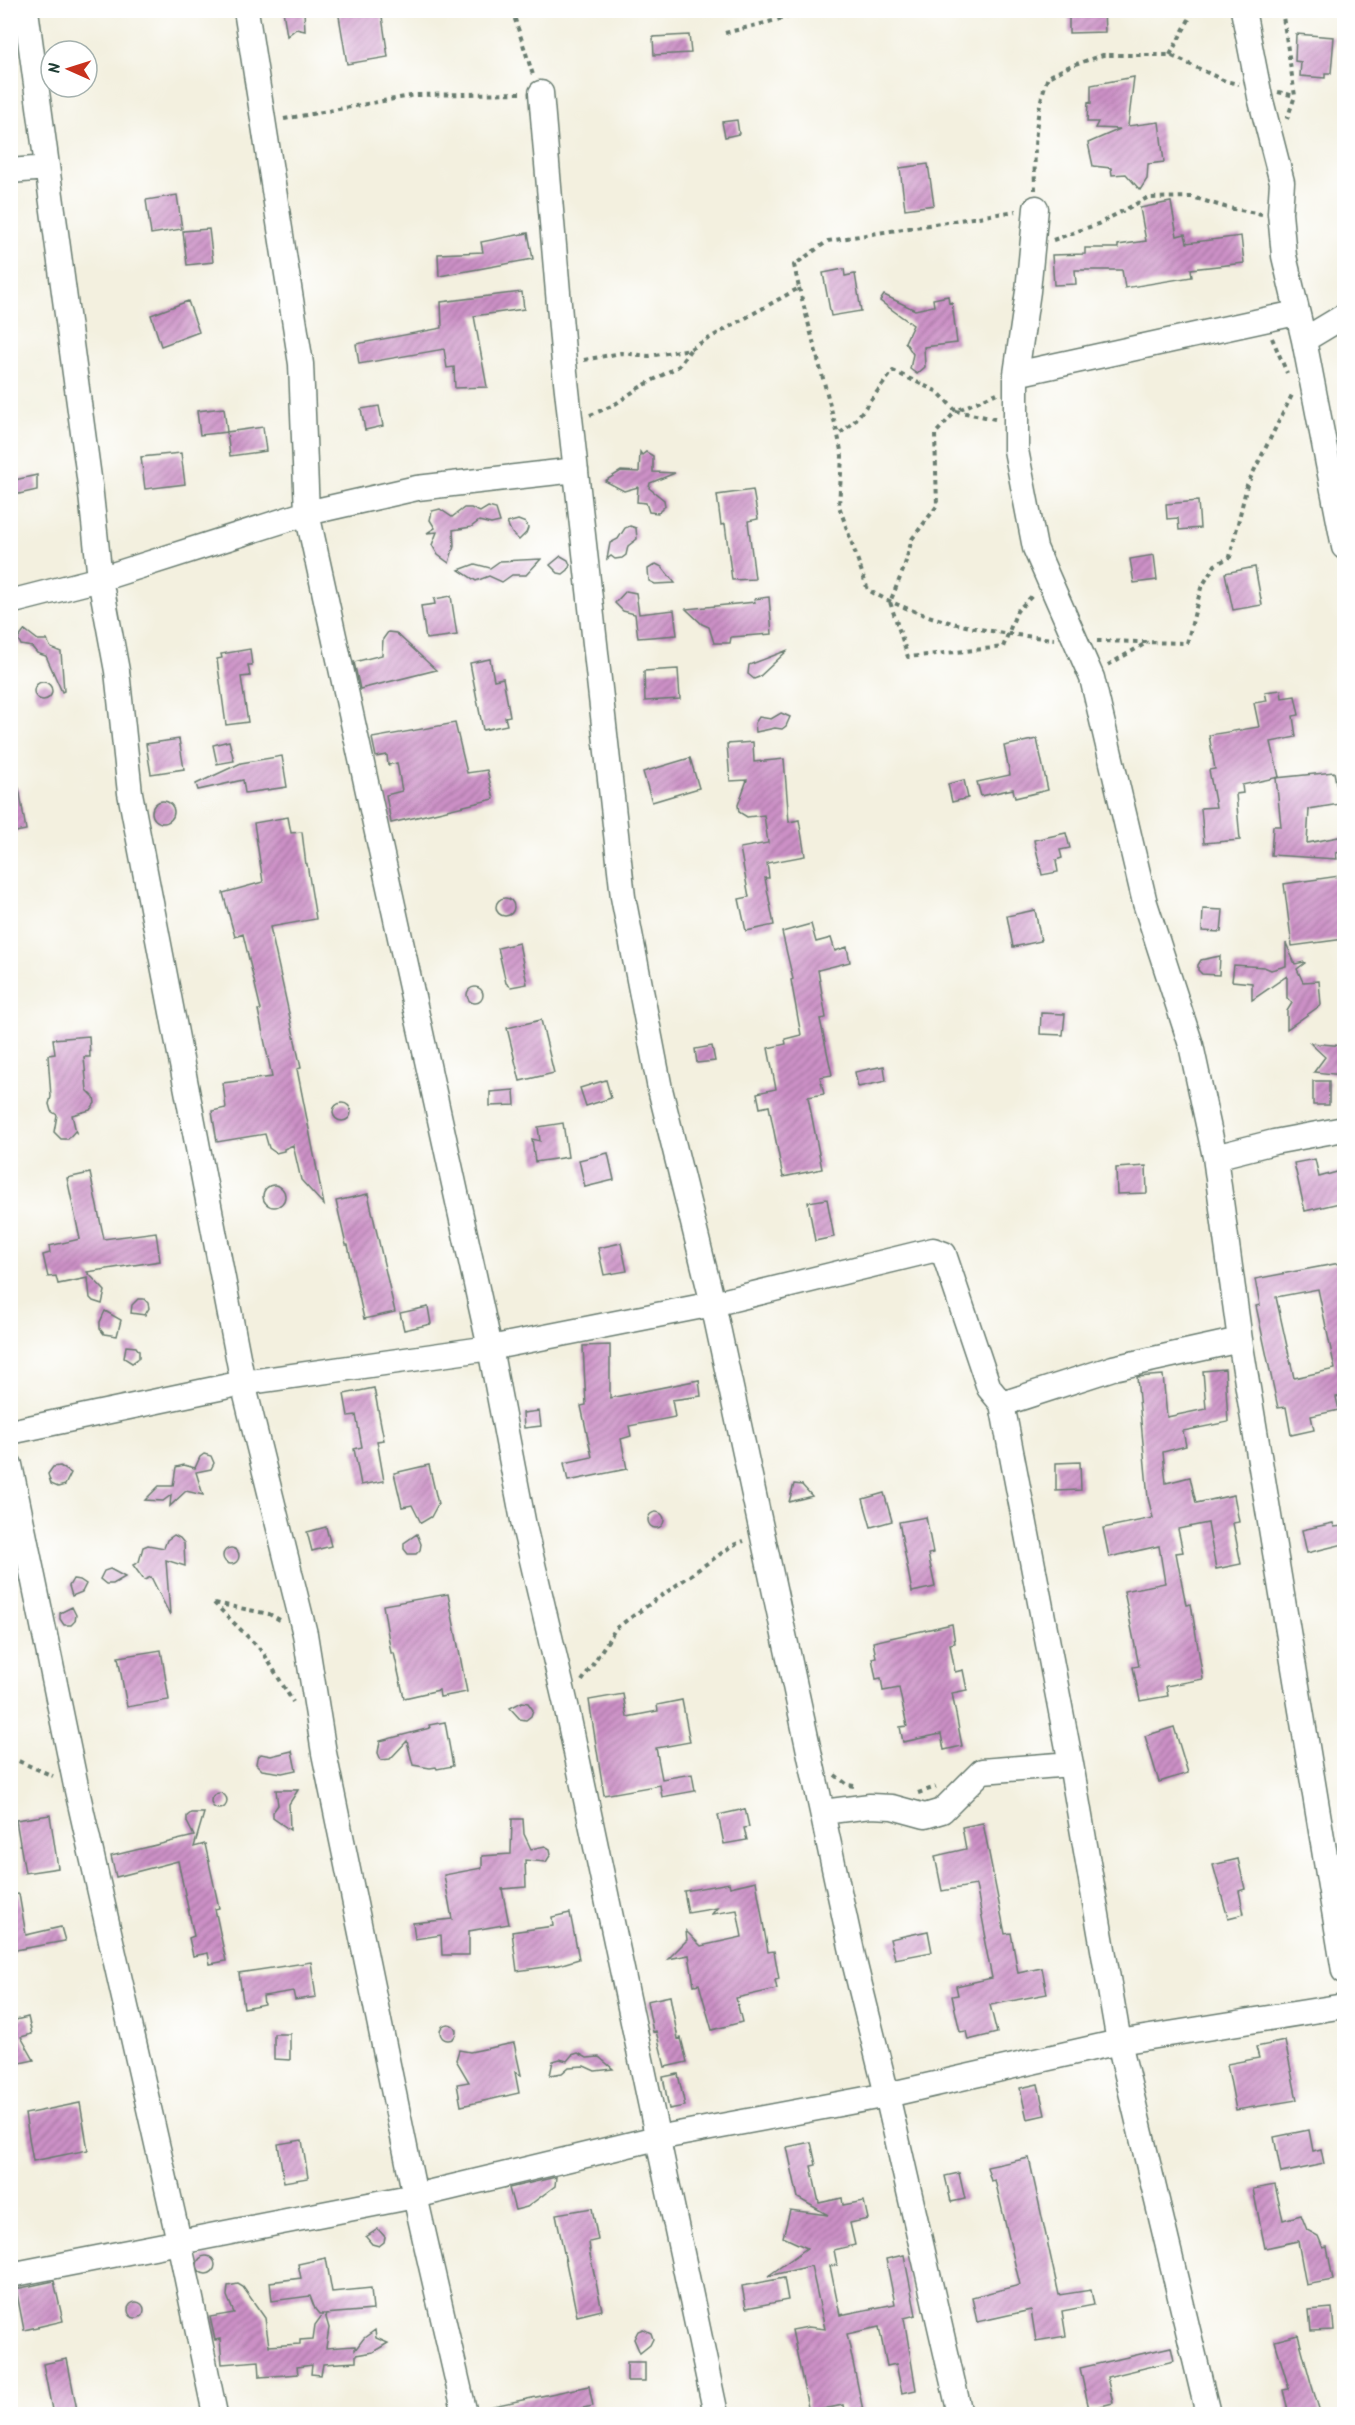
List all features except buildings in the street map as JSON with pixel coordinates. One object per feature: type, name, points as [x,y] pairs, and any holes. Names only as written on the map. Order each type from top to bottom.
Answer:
[{"type":"street","points":[[26,10],[100,579],[117,671],[130,793],[243,1383],[305,1634],[324,1753],[415,2196],[465,2415]]},
{"type":"street","points":[[246,10],[300,364],[306,513],[490,1348],[524,1526],[566,1706],[716,2415]]},
{"type":"street","points":[[1243,10],[1258,88],[1282,182],[1280,213],[1284,256],[1304,340],[1344,547]]},
{"type":"street","points":[[541,93],[564,363],[623,897],[660,1089],[713,1304],[854,1961],[960,2415]]},
{"type":"street","points":[[10,171],[47,168]]},
{"type":"street","points":[[1036,208],[1016,380],[1016,450],[1035,548],[1090,675],[1145,903],[1191,1045],[1215,1157],[1240,1340],[1344,1971]]},
{"type":"street","points":[[1016,380],[1296,313]]},
{"type":"street","points":[[1304,340],[1344,316]]},
{"type":"street","points":[[10,602],[100,579],[306,513],[417,488],[576,470]]},
{"type":"street","points":[[1215,1157],[1274,1142],[1344,1129]]},
{"type":"street","points":[[10,1432],[243,1383],[490,1348],[713,1304],[933,1250],[944,1254],[989,1388],[1002,1404],[1071,1764],[1119,2042],[1208,2415]]},
{"type":"street","points":[[1002,1404],[1113,1368],[1240,1340]]},
{"type":"street","points":[[10,1465],[76,1786],[179,2241],[215,2415]]},
{"type":"street","points":[[823,1812],[870,1806],[892,1807],[925,1816],[942,1811],[982,1772],[1071,1764]]},
{"type":"street","points":[[10,2275],[415,2196],[657,2138],[887,2095],[1119,2042],[1344,2006]]},
{"type":"path","points":[[263,122],[416,95],[541,93],[530,68],[512,10]]},
{"type":"path","points":[[725,33],[816,10]]},
{"type":"path","points":[[1170,55],[1194,10]]},
{"type":"path","points":[[1275,153],[1295,96],[1282,10]]},
{"type":"path","points":[[1295,96],[1225,81],[1170,55],[1103,55],[1070,66],[1048,77],[1038,103],[1034,151],[1036,208],[828,242],[794,265],[842,456],[839,506],[868,590],[890,602],[932,618],[1007,635],[1075,640],[1187,643],[1201,588],[1215,564],[1230,557],[1247,485],[1295,390]]},
{"type":"path","points":[[1032,248],[1098,224],[1147,198],[1191,197],[1255,214],[1280,213]]},
{"type":"path","points":[[564,363],[621,353],[650,356],[690,349],[799,288]]},
{"type":"path","points":[[1266,319],[1291,380]]},
{"type":"path","points":[[571,423],[614,405],[637,389],[679,366],[690,349]]},
{"type":"path","points":[[838,435],[854,422],[893,371],[938,392],[956,411],[1016,423]]},
{"type":"path","points":[[1016,380],[956,411],[935,434],[938,474],[937,506],[912,539],[904,568],[890,602],[908,657],[1003,647],[1017,611],[1049,579]]},
{"type":"path","points":[[1090,675],[1149,641]]},
{"type":"path","points":[[566,1706],[616,1628],[733,1545],[764,1534]]},
{"type":"path","points":[[294,1702],[263,1652],[214,1602],[269,1614],[305,1634]]},
{"type":"path","points":[[811,1756],[848,1785],[859,1786]]},
{"type":"path","points":[[10,1760],[16,1760],[76,1786]]},
{"type":"path","points":[[915,1793],[938,1786]]}]
